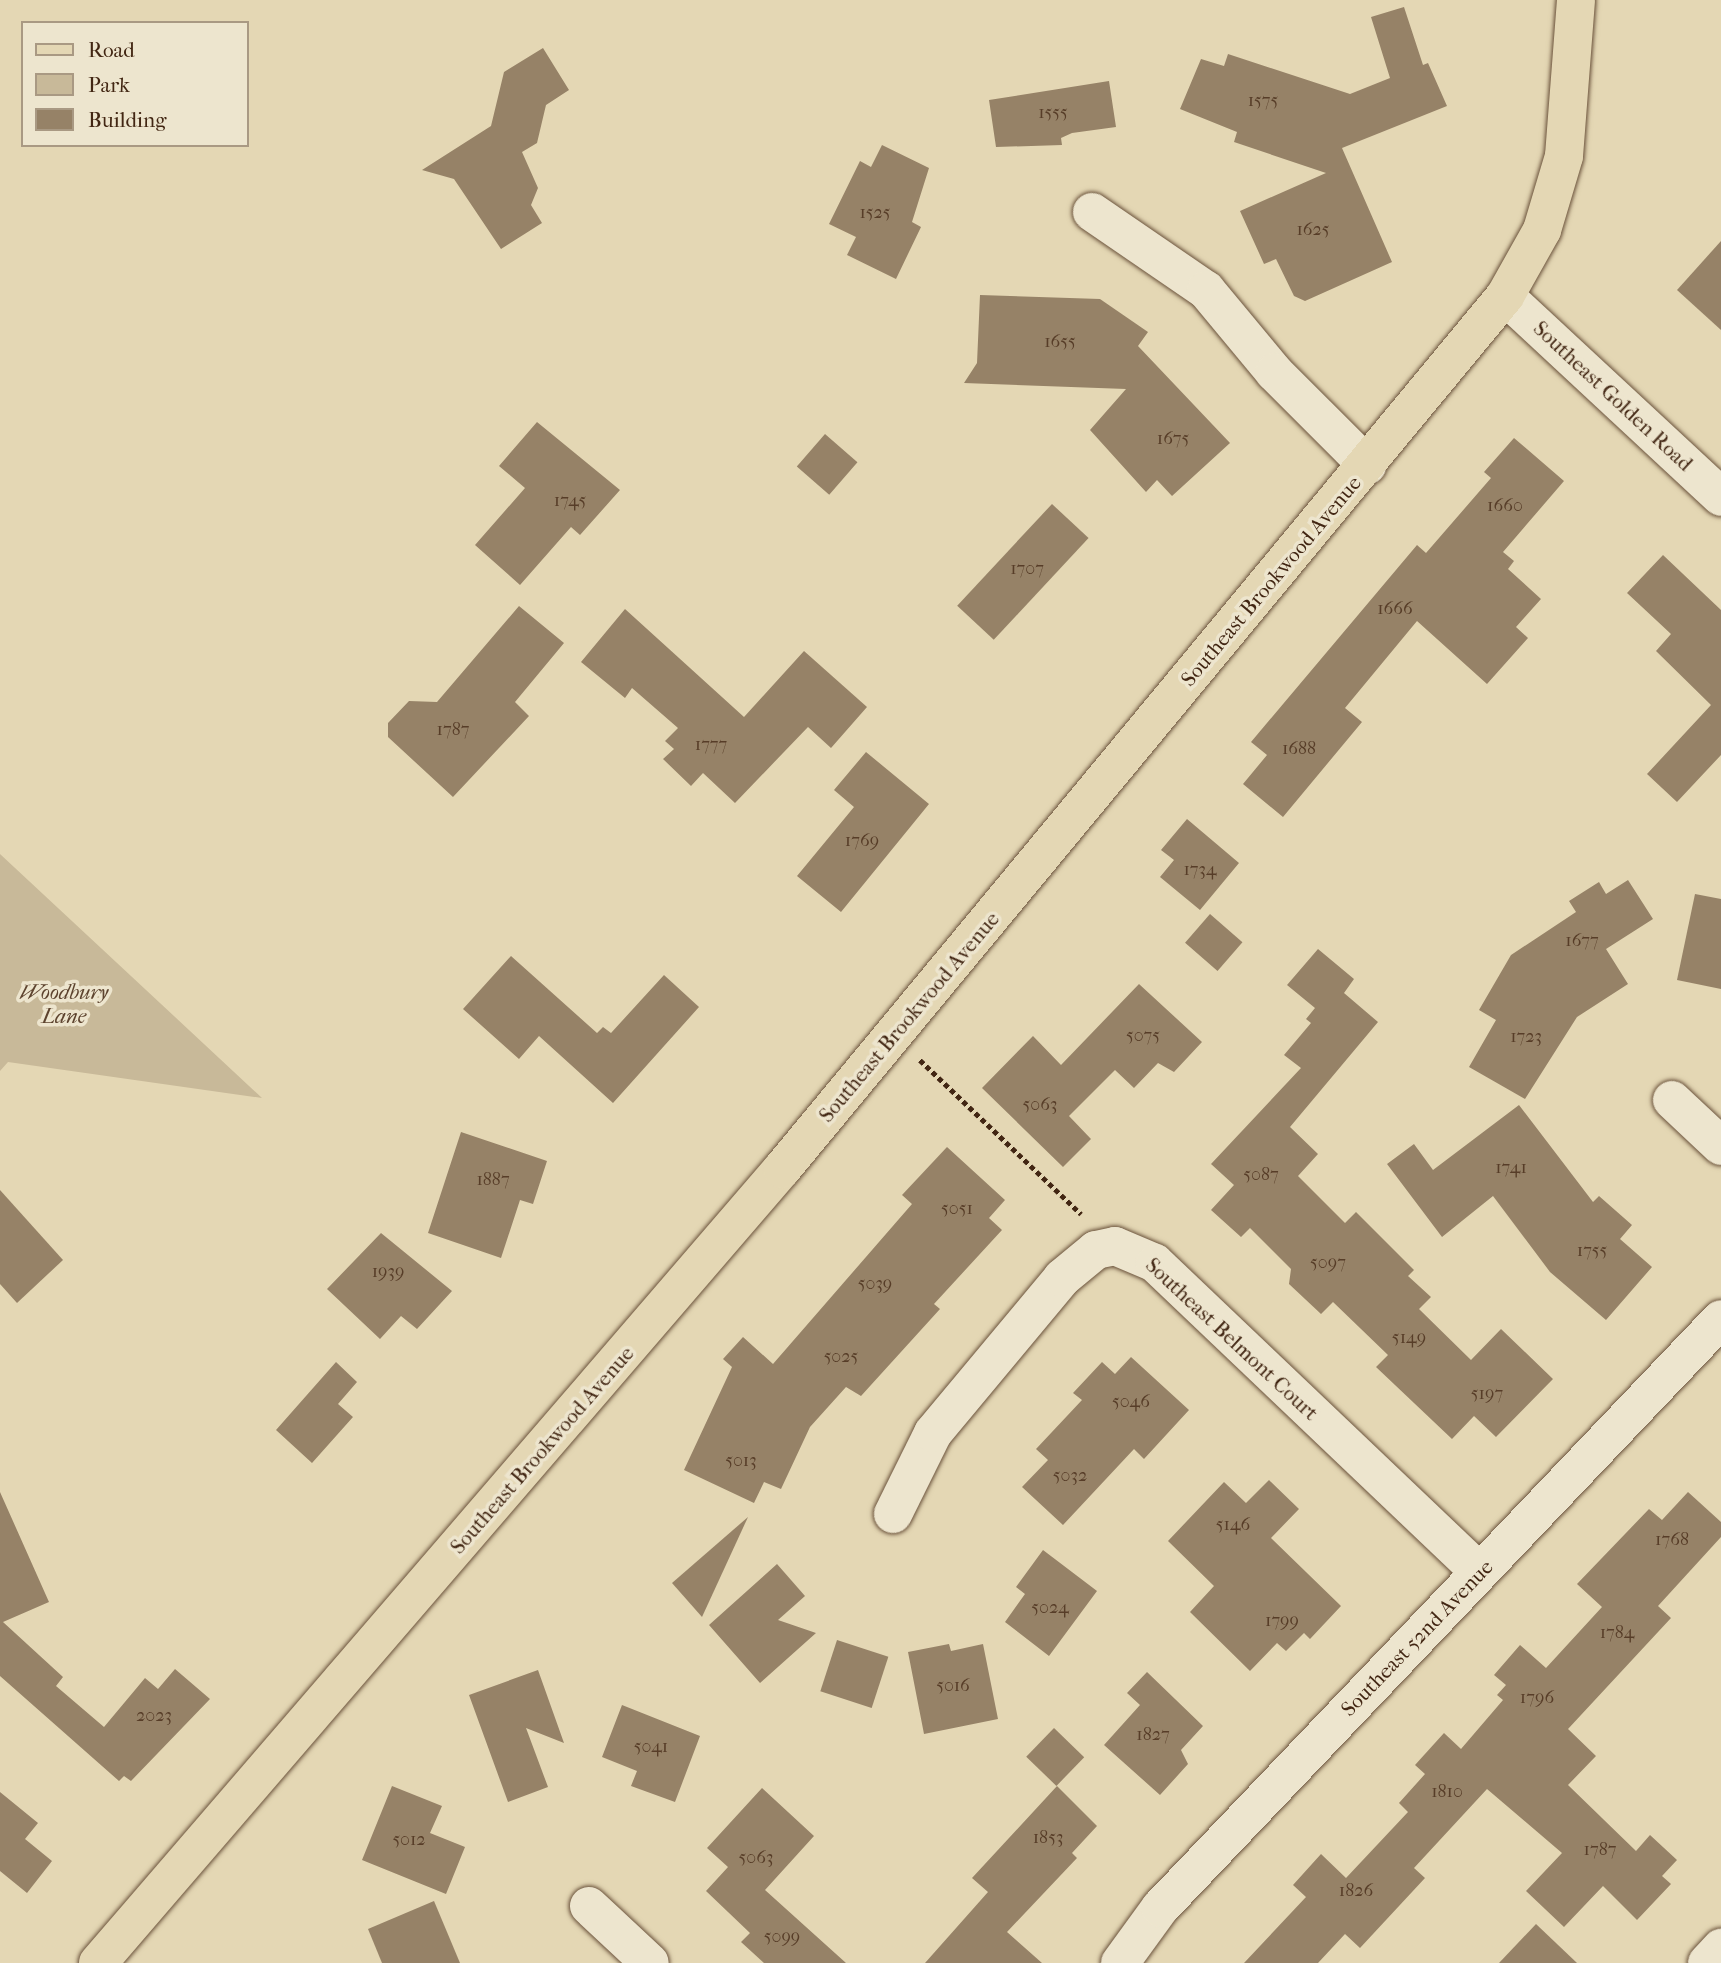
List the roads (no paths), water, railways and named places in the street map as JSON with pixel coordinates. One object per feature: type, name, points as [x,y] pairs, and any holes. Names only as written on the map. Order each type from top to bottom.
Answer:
[{"type":"main road","name":"Southeast Brookwood Avenue","points":[[98,1963],[894,1035],[1505,296],[1542,230],[1564,156],[1576,0]]},
{"type":"street","points":[[1092,212],[1206,290],[1274,372],[1367,465]]},
{"type":"street","name":"Southeast Golden Road","points":[[1505,296],[1721,497]]},
{"type":"street","points":[[1672,1100],[1721,1146]]},
{"type":"street","name":"Southeast Belmont Court","points":[[893,1514],[933,1433],[1079,1261],[1115,1246],[1155,1263],[1480,1572]]},
{"type":"street","name":"Southeast 52nd Avenue","points":[[1120,1963],[1160,1908],[1721,1319]]},
{"type":"street","points":[[589,1906],[650,1963]]},
{"type":"street","points":[[1707,1963],[1721,1948]]},
{"type":"park label","name":"Woodbury Lane","points":[[64,1004]]}]
